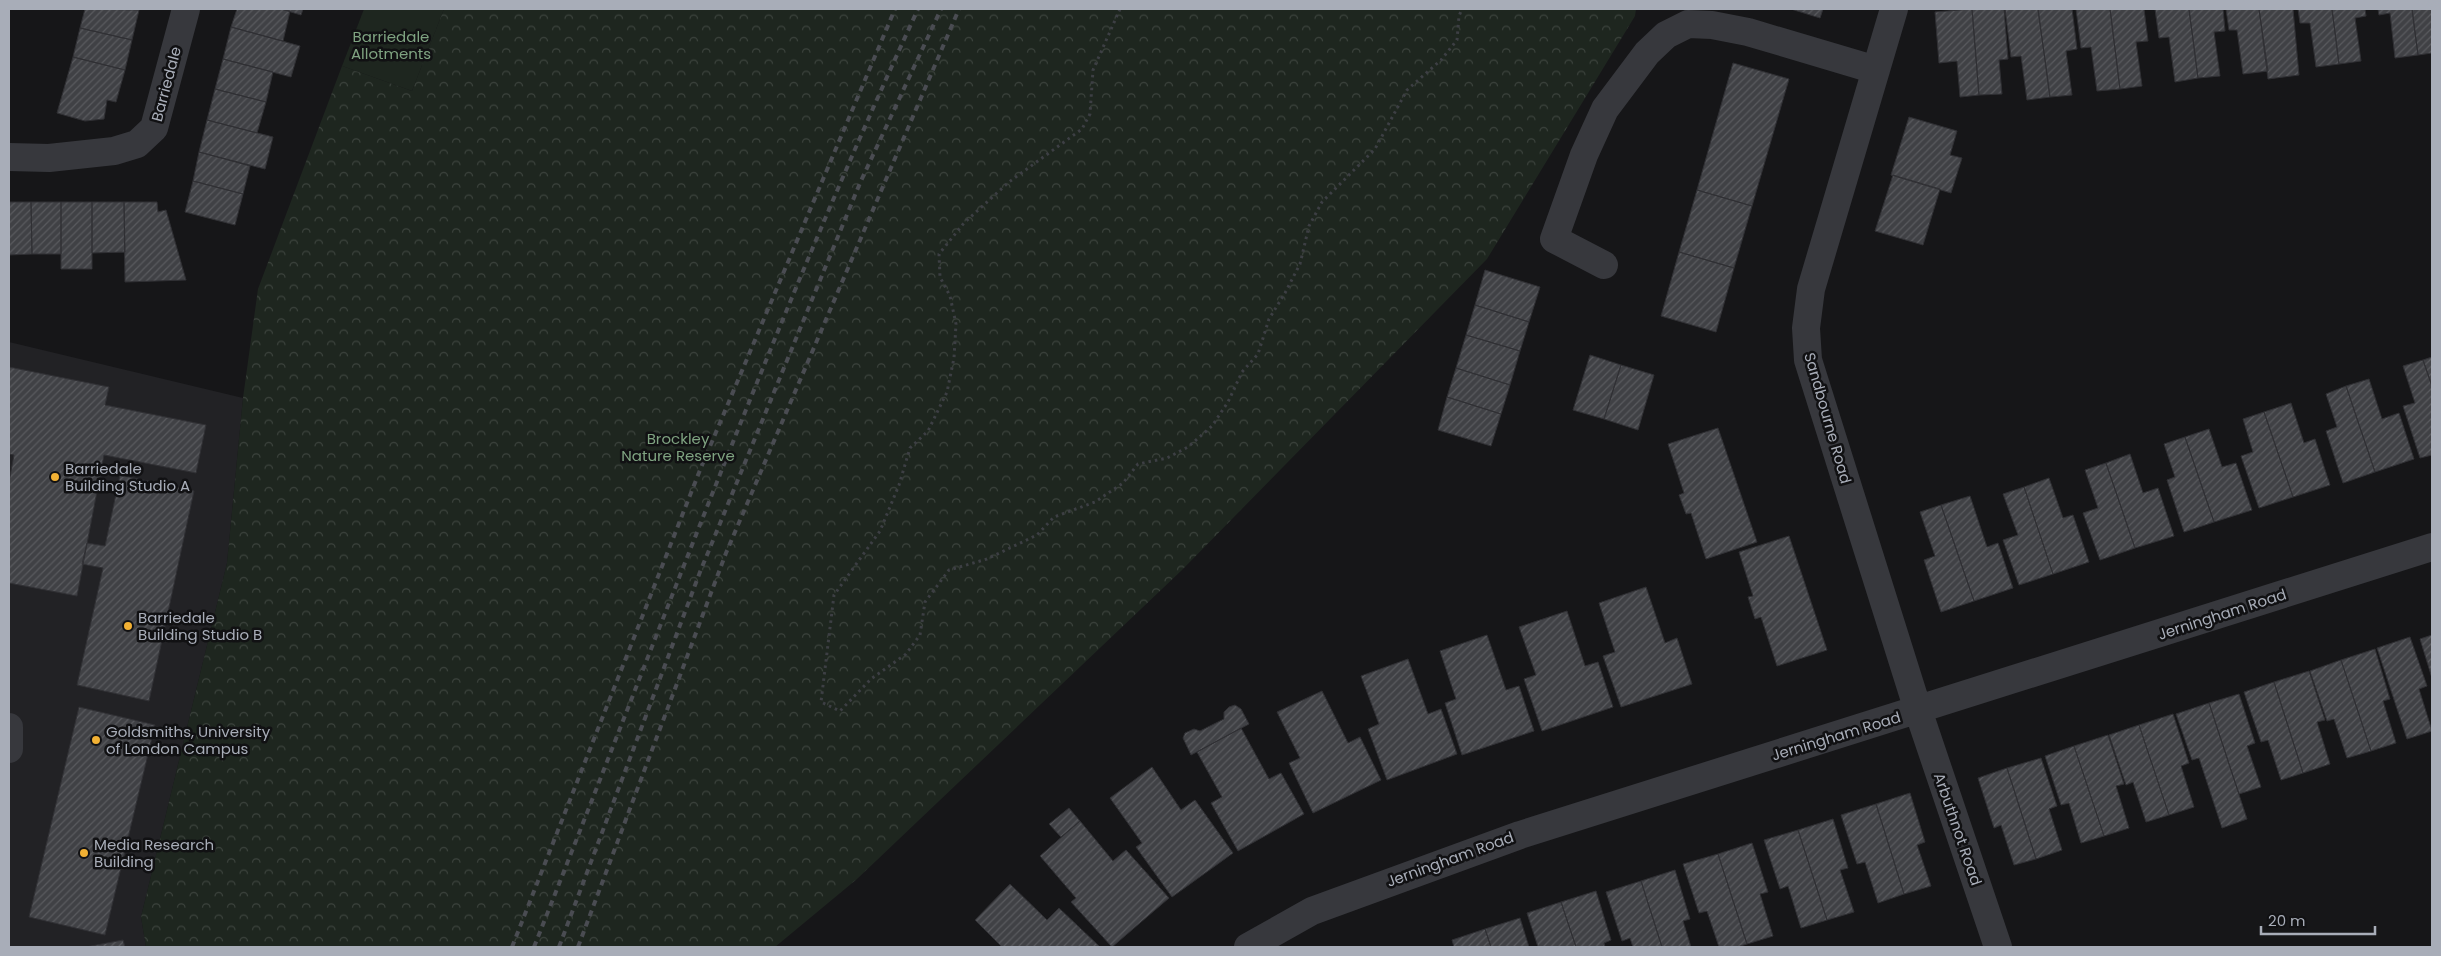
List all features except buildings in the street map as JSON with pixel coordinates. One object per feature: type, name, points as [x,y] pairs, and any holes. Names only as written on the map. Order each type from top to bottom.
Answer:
[{"type":"street","name":"Barriedale","points":[[9,157],[58,157],[114,151],[137,144],[154,128],[186,9]]},
{"type":"street","name":"Sandbourne Road","points":[[1894,9],[1811,289],[1806,328],[1808,360],[1918,710]]},
{"type":"street","points":[[1604,265],[1554,239],[1584,155],[1605,109],[1647,53],[1666,35],[1688,24],[1712,25],[1748,32],[1876,70]]},
{"type":"street","name":"Jerningham Road","points":[[1248,947],[1312,911],[1396,878],[1520,834],[2432,547]]},
{"type":"street","name":"Arbuthnot Road","points":[[1918,710],[1998,947]]},
{"type":"street","points":[[9,727],[9,749]]},
{"type":"path","points":[[1120,9],[1092,70],[1090,114],[1082,129],[1009,182],[964,223],[939,254],[940,277],[950,296],[956,324],[954,358],[947,392],[928,431],[910,448],[899,485],[880,531],[834,595],[821,702],[840,711],[871,679],[906,654],[920,635],[925,602],[949,570],[987,559],[1037,535],[1054,517],[1095,502],[1122,483],[1138,464],[1167,458],[1188,447],[1212,426],[1228,402],[1242,372],[1258,354],[1269,319],[1286,293],[1300,264],[1309,226],[1322,202],[1376,149],[1407,90],[1441,60],[1457,40],[1459,16],[1462,9]]},
{"type":"shaded area","name":"Goldsmiths, University of London Campus","points":[[9,342],[243,398],[227,563],[141,917],[146,947],[9,947]]},
{"type":"green space","name":"Barriedale Allotments","points":[[364,9],[444,9],[412,91],[342,66]]},
{"type":"green space","name":"Brockley Nature Reserve","points":[[444,9],[1636,9],[1635,16],[1487,259],[1182,570],[857,879],[775,947],[146,947],[141,917],[227,563],[243,398],[258,289],[342,66],[412,91]]},
{"type":"railway","points":[[512,947],[700,470],[895,9]]},
{"type":"railway","points":[[534,947],[767,358],[866,125],[918,9]]},
{"type":"railway","points":[[559,947],[700,572],[860,183],[941,9]]},
{"type":"railway","points":[[578,947],[726,553],[959,9]]},
{"type":"place","name":"Barriedale Building Studio A","points":[[55,477]]},
{"type":"place","name":"Barriedale Building Studio B","points":[[128,626]]},
{"type":"place","name":"Goldsmiths, University of London Campus","points":[[96,740]]},
{"type":"place","name":"Media Research Building","points":[[84,853]]}]
